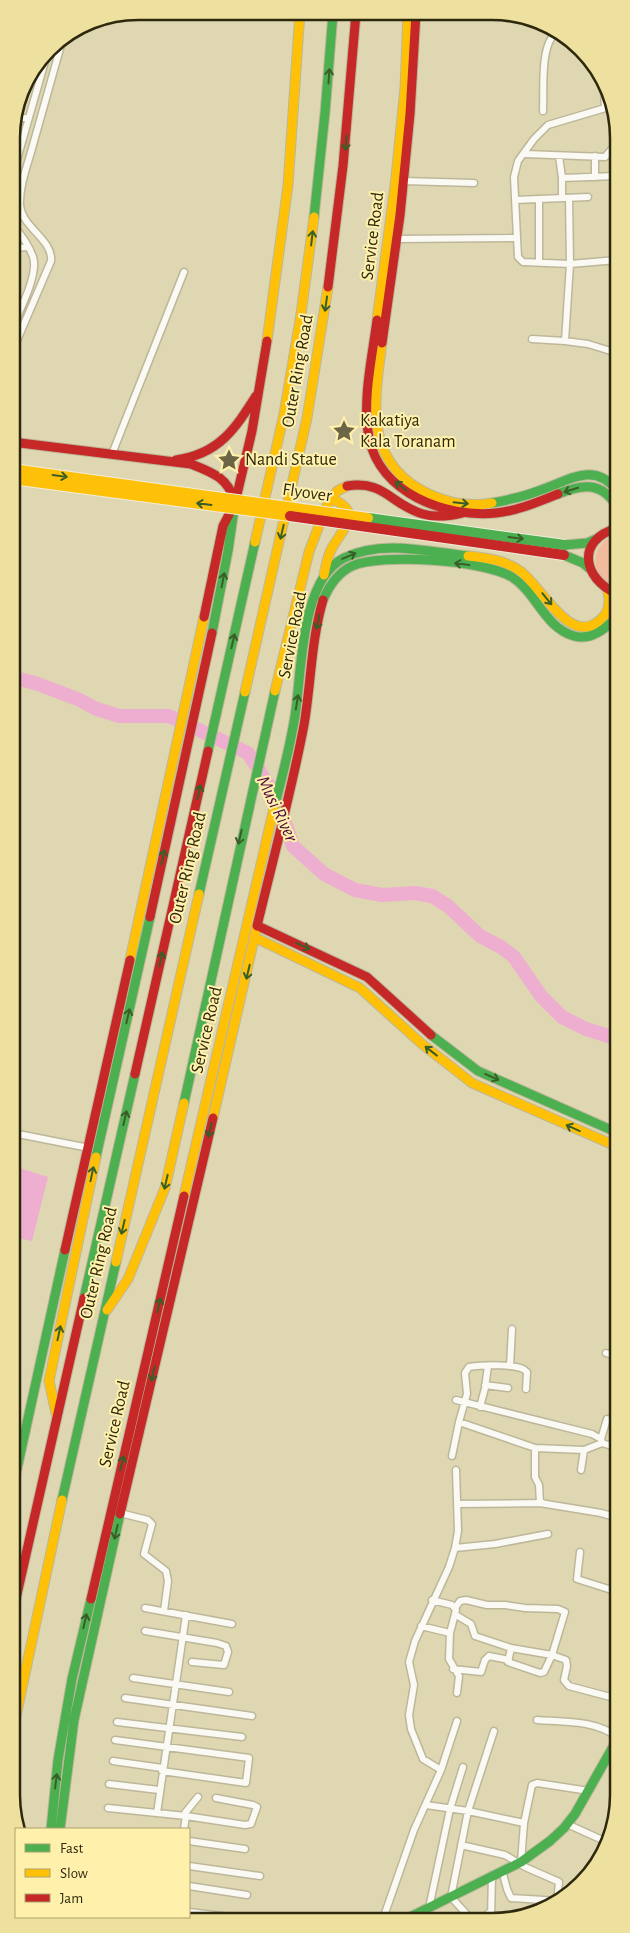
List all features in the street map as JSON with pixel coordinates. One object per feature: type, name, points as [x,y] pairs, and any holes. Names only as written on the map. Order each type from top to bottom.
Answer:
[{"type":"main road","points":[[20,1456],[89,1148],[157,828],[197,678],[228,551],[235,503],[252,432],[269,329],[288,184],[299,20]]},
{"type":"main road","name":"Outer Ring Road","points":[[20,1580],[275,458],[300,326],[317,200],[332,20]]},
{"type":"main road","name":"Outer Ring Road","points":[[20,1693],[30,1640],[295,472],[325,311],[345,156],[355,20]]},
{"type":"main road","name":"Service Road","points":[[408,20],[405,88],[396,176],[366,404],[369,438],[375,456],[383,469],[395,481],[422,501],[443,510],[462,513],[496,513],[582,486],[600,489],[610,498]]},
{"type":"main road","name":"Service Road","points":[[416,20],[410,114],[397,239],[379,363],[375,406],[380,442],[387,456],[400,473],[416,487],[431,496],[447,502],[487,504],[519,497],[580,475],[593,474],[602,477],[610,484]]},
{"type":"main road","points":[[20,443],[181,460],[226,437],[238,425],[258,393]]},
{"type":"main road","points":[[168,460],[195,466],[214,474],[226,482],[232,490],[235,503]]},
{"type":"main road","name":"Flyover","points":[[20,470],[565,550],[589,568]]},
{"type":"main road","name":"Flyover","points":[[20,480],[565,550],[596,539]]},
{"type":"main road","points":[[104,1315],[128,1279],[165,1188],[263,739],[309,552],[326,507],[337,491],[348,486],[364,485],[376,487],[407,507],[423,514],[444,517],[462,513]]},
{"type":"main road","points":[[324,575],[332,549],[347,528],[349,522],[347,510],[338,501],[332,499]]},
{"type":"main road","points":[[610,530],[596,539],[588,558],[589,568],[596,582],[610,592]]},
{"type":"main road","name":"Service Road","points":[[293,752],[309,622],[316,594],[324,575],[331,567],[345,558],[376,549],[403,548],[501,562],[521,572],[561,615],[574,625],[581,627],[595,624],[605,615],[610,605]]},
{"type":"main road","name":"Service Road","points":[[51,1828],[58,1760],[84,1628],[262,890],[293,752],[308,698],[315,641],[324,598],[336,576],[357,565],[382,558],[404,558],[477,566],[500,571],[519,581],[554,622],[566,633],[574,636],[583,637],[598,633],[610,623]]},
{"type":"main road","points":[[56,1417],[49,1381],[92,1175],[179,784],[197,678]]},
{"type":"main road","name":"Service Road","points":[[60,1828],[68,1761],[80,1691],[120,1513],[256,938],[262,890]]},
{"type":"main road","points":[[258,926],[367,976],[430,1034],[478,1071],[610,1129]]},
{"type":"main road","points":[[256,938],[360,988],[422,1044],[472,1083],[610,1143]]},
{"type":"main road","points":[[418,1913],[520,1862],[550,1841],[575,1814],[610,1753]]},
{"type":"street","points":[[543,111],[545,52],[548,42],[552,37]]},
{"type":"street","points":[[20,333],[51,261],[49,248],[30,226],[20,206],[23,179],[58,51]]},
{"type":"street","points":[[20,148],[42,68]]},
{"type":"street","points":[[605,103],[605,107],[548,125],[534,139],[525,154],[518,161],[514,177],[518,257],[520,261],[570,264],[610,261]]},
{"type":"street","points":[[22,118],[28,118]]},
{"type":"street","points":[[525,154],[605,157],[610,151]]},
{"type":"street","points":[[559,156],[566,198],[570,264],[565,341]]},
{"type":"street","points":[[595,156],[595,177]]},
{"type":"street","points":[[562,178],[610,176]]},
{"type":"street","points":[[403,181],[474,183]]},
{"type":"street","points":[[515,200],[588,197]]},
{"type":"street","points":[[539,200],[539,262]]},
{"type":"street","points":[[20,233],[34,258],[34,268],[20,308]]},
{"type":"street","points":[[397,239],[517,238]]},
{"type":"street","points":[[20,248],[28,248]]},
{"type":"street","points":[[112,454],[184,272]]},
{"type":"street","points":[[532,339],[588,344],[610,351]]},
{"type":"street","points":[[20,1134],[89,1148]]},
{"type":"street","points":[[510,1366],[512,1329]]},
{"type":"street","points":[[606,1353],[610,1354]]},
{"type":"street","points":[[452,1456],[458,1422],[467,1394],[466,1369],[471,1366],[510,1366],[526,1370],[526,1389]]},
{"type":"street","points":[[480,1407],[488,1366]]},
{"type":"street","points":[[485,1385],[508,1388]]},
{"type":"street","points":[[456,1400],[592,1434],[610,1444]]},
{"type":"street","points":[[602,1441],[606,1419],[610,1420]]},
{"type":"street","points":[[458,1422],[534,1448],[584,1450],[602,1441]]},
{"type":"street","points":[[534,1448],[535,1477],[539,1485],[540,1503]]},
{"type":"street","points":[[581,1470],[584,1450]]},
{"type":"street","points":[[441,1770],[427,1763],[419,1754],[409,1721],[414,1690],[409,1662],[421,1626],[449,1566],[455,1548],[458,1531],[456,1470]]},
{"type":"street","points":[[540,1503],[601,1512],[610,1515]]},
{"type":"street","points":[[456,1504],[560,1503]]},
{"type":"street","points":[[120,1513],[148,1520],[152,1524],[144,1554],[166,1571],[168,1581],[164,1612]]},
{"type":"street","points":[[455,1548],[495,1544],[548,1534]]},
{"type":"street","points":[[580,1552],[577,1579],[610,1589]]},
{"type":"street","points":[[432,1600],[452,1605],[455,1612],[471,1624],[475,1636],[511,1648],[552,1655],[566,1660],[567,1666],[564,1680],[569,1686],[610,1697]]},
{"type":"street","points":[[453,1669],[481,1672],[485,1660],[489,1656],[509,1660],[508,1662],[542,1673],[546,1670],[566,1615],[563,1610],[488,1605],[466,1600],[460,1601],[450,1633],[448,1659],[453,1669],[459,1676],[457,1694]]},
{"type":"street","points":[[145,1608],[232,1624]]},
{"type":"street","points":[[157,1813],[165,1747],[186,1615]]},
{"type":"street","points":[[421,1626],[450,1633]]},
{"type":"street","points":[[145,1631],[226,1646],[228,1652],[224,1665],[192,1662]]},
{"type":"street","points":[[509,1660],[511,1648]]},
{"type":"street","points":[[133,1678],[229,1692]]},
{"type":"street","points":[[125,1698],[252,1716]]},
{"type":"street","points":[[385,1913],[414,1830],[441,1770],[458,1720]]},
{"type":"street","points":[[537,1720],[594,1726],[610,1733]]},
{"type":"street","points":[[117,1722],[242,1737]]},
{"type":"street","points":[[466,1913],[451,1897],[468,1811],[494,1731]]},
{"type":"street","points":[[113,1761],[246,1783],[249,1758],[115,1740]]},
{"type":"street","points":[[428,1913],[426,1909],[450,1809],[463,1768]]},
{"type":"street","points":[[109,1784],[159,1790]]},
{"type":"street","points":[[520,1862],[530,1787],[534,1784],[589,1791]]},
{"type":"street","points":[[184,1828],[185,1813],[198,1796]]},
{"type":"street","points":[[108,1808],[186,1816],[245,1825],[251,1824],[257,1807],[216,1798]]},
{"type":"street","points":[[426,1805],[468,1811],[524,1823]]},
{"type":"street","points":[[567,1824],[602,1839]]},
{"type":"street","points":[[190,1840],[245,1848]]},
{"type":"street","points":[[461,1845],[505,1855],[520,1862],[559,1882],[558,1893]]},
{"type":"street","points":[[190,1866],[260,1876]]},
{"type":"street","points":[[502,1870],[511,1898],[545,1900]]},
{"type":"street","points":[[489,1913],[491,1911],[492,1875]]},
{"type":"street","points":[[190,1886],[247,1895]]},
{"type":"shaded area","points":[[610,538],[610,584],[601,577],[596,561],[601,545]]},
{"type":"shaded area","points":[[20,1168],[48,1177],[32,1241],[20,1238]]},
{"type":"waterway","name":"Musi River","points":[[20,679],[38,684],[80,700],[94,708],[119,716],[169,716],[248,753],[276,797],[293,846],[324,874],[355,890],[382,895],[415,893],[432,896],[448,906],[480,936],[501,947],[514,957],[541,996],[562,1017],[586,1029],[610,1036]]},
{"type":"traffic: fast","points":[[314,217],[332,20]]},
{"type":"traffic: fast","points":[[492,503],[521,497],[579,476],[598,476],[610,483]]},
{"type":"traffic: fast","points":[[558,494],[575,488],[591,487],[605,493],[610,498]]},
{"type":"traffic: fast","points":[[212,633],[235,503]]},
{"type":"traffic: fast","points":[[368,518],[565,545]]},
{"type":"traffic: fast","points":[[565,545],[587,543],[596,539]]},
{"type":"traffic: fast","points":[[208,751],[255,542]]},
{"type":"traffic: fast","points":[[274,808],[293,728],[302,652],[311,606],[319,586],[330,569],[344,558],[374,549],[406,548],[468,556]]},
{"type":"traffic: fast","points":[[564,555],[583,563],[589,568]]},
{"type":"traffic: fast","points":[[323,600],[334,580],[352,566],[385,560],[432,560],[479,566],[512,577],[528,591],[555,626],[574,636],[586,637],[592,635],[610,623]]},
{"type":"traffic: fast","points":[[184,1103],[275,691]]},
{"type":"traffic: fast","points":[[199,894],[245,692]]},
{"type":"traffic: fast","points":[[96,1157],[150,917]]},
{"type":"traffic: fast","points":[[431,1035],[478,1071],[610,1129]]},
{"type":"traffic: fast","points":[[84,1298],[135,1074]]},
{"type":"traffic: fast","points":[[20,1455],[65,1250]]},
{"type":"traffic: fast","points":[[62,1500],[116,1262]]},
{"type":"traffic: fast","points":[[60,1828],[74,1720],[120,1514]]},
{"type":"traffic: fast","points":[[51,1828],[58,1760],[72,1679],[91,1599]]},
{"type":"traffic: fast","points":[[418,1913],[521,1862],[550,1841],[575,1814],[610,1752]]},
{"type":"traffic: slow","points":[[267,341],[288,185],[299,20]]},
{"type":"traffic: slow","points":[[377,320],[395,186],[405,88],[408,20]]},
{"type":"traffic: slow","points":[[255,542],[284,414],[301,314],[314,217]]},
{"type":"traffic: slow","points":[[245,692],[307,418],[328,287]]},
{"type":"traffic: slow","points":[[382,343],[376,409],[383,449],[393,466],[408,481],[436,497],[451,502],[467,504],[492,503]]},
{"type":"traffic: slow","points":[[20,470],[368,518]]},
{"type":"traffic: slow","points":[[20,480],[290,516]]},
{"type":"traffic: slow","points":[[275,691],[309,552],[326,507],[337,491],[347,486]]},
{"type":"traffic: slow","points":[[324,575],[330,551],[345,527],[349,515],[347,509],[342,504],[332,499]]},
{"type":"traffic: slow","points":[[468,556],[495,560],[514,567],[528,578],[558,612],[569,622],[580,627],[591,626],[603,617],[609,605],[608,592]]},
{"type":"traffic: slow","points":[[130,960],[204,617]]},
{"type":"traffic: slow","points":[[184,1196],[274,808]]},
{"type":"traffic: slow","points":[[116,1262],[199,894]]},
{"type":"traffic: slow","points":[[213,1118],[257,926]]},
{"type":"traffic: slow","points":[[256,938],[360,988],[422,1044],[472,1083],[610,1143]]},
{"type":"traffic: slow","points":[[107,1310],[128,1279],[165,1188],[184,1103]]},
{"type":"traffic: slow","points":[[56,1413],[49,1381],[96,1157]]},
{"type":"traffic: slow","points":[[20,1697],[62,1500]]},
{"type":"traffic: jam","points":[[328,287],[343,166],[355,20]]},
{"type":"traffic: jam","points":[[382,343],[400,215],[410,114],[416,20]]},
{"type":"traffic: jam","points":[[377,320],[368,379],[367,424],[369,438],[376,457],[386,474],[418,498],[436,506],[456,511],[476,513],[504,512],[527,506],[558,494]]},
{"type":"traffic: jam","points":[[204,617],[223,526],[235,503],[252,431],[267,341]]},
{"type":"traffic: jam","points":[[176,460],[191,457],[215,446],[233,429],[256,396]]},
{"type":"traffic: jam","points":[[20,443],[191,464],[212,473],[223,481],[232,493],[234,501]]},
{"type":"traffic: jam","points":[[347,486],[360,485],[379,490],[412,510],[423,514],[442,516],[462,513]]},
{"type":"traffic: jam","points":[[290,516],[564,555]]},
{"type":"traffic: jam","points":[[610,531],[595,541],[590,550],[588,560],[596,579],[610,590]]},
{"type":"traffic: jam","points":[[257,926],[299,750],[316,631],[323,600]]},
{"type":"traffic: jam","points":[[150,917],[212,633]]},
{"type":"traffic: jam","points":[[135,1074],[208,751]]},
{"type":"traffic: jam","points":[[258,926],[367,977],[431,1035]]},
{"type":"traffic: jam","points":[[65,1250],[130,960]]},
{"type":"traffic: jam","points":[[120,1514],[213,1118]]},
{"type":"traffic: jam","points":[[91,1599],[184,1196]]},
{"type":"traffic: jam","points":[[20,1581],[84,1298]]},
{"type":"place","name":"Kakatiya Kala Toranam","points":[[344,431]]},
{"type":"place","name":"Nandi Statue","points":[[229,460]]}]
